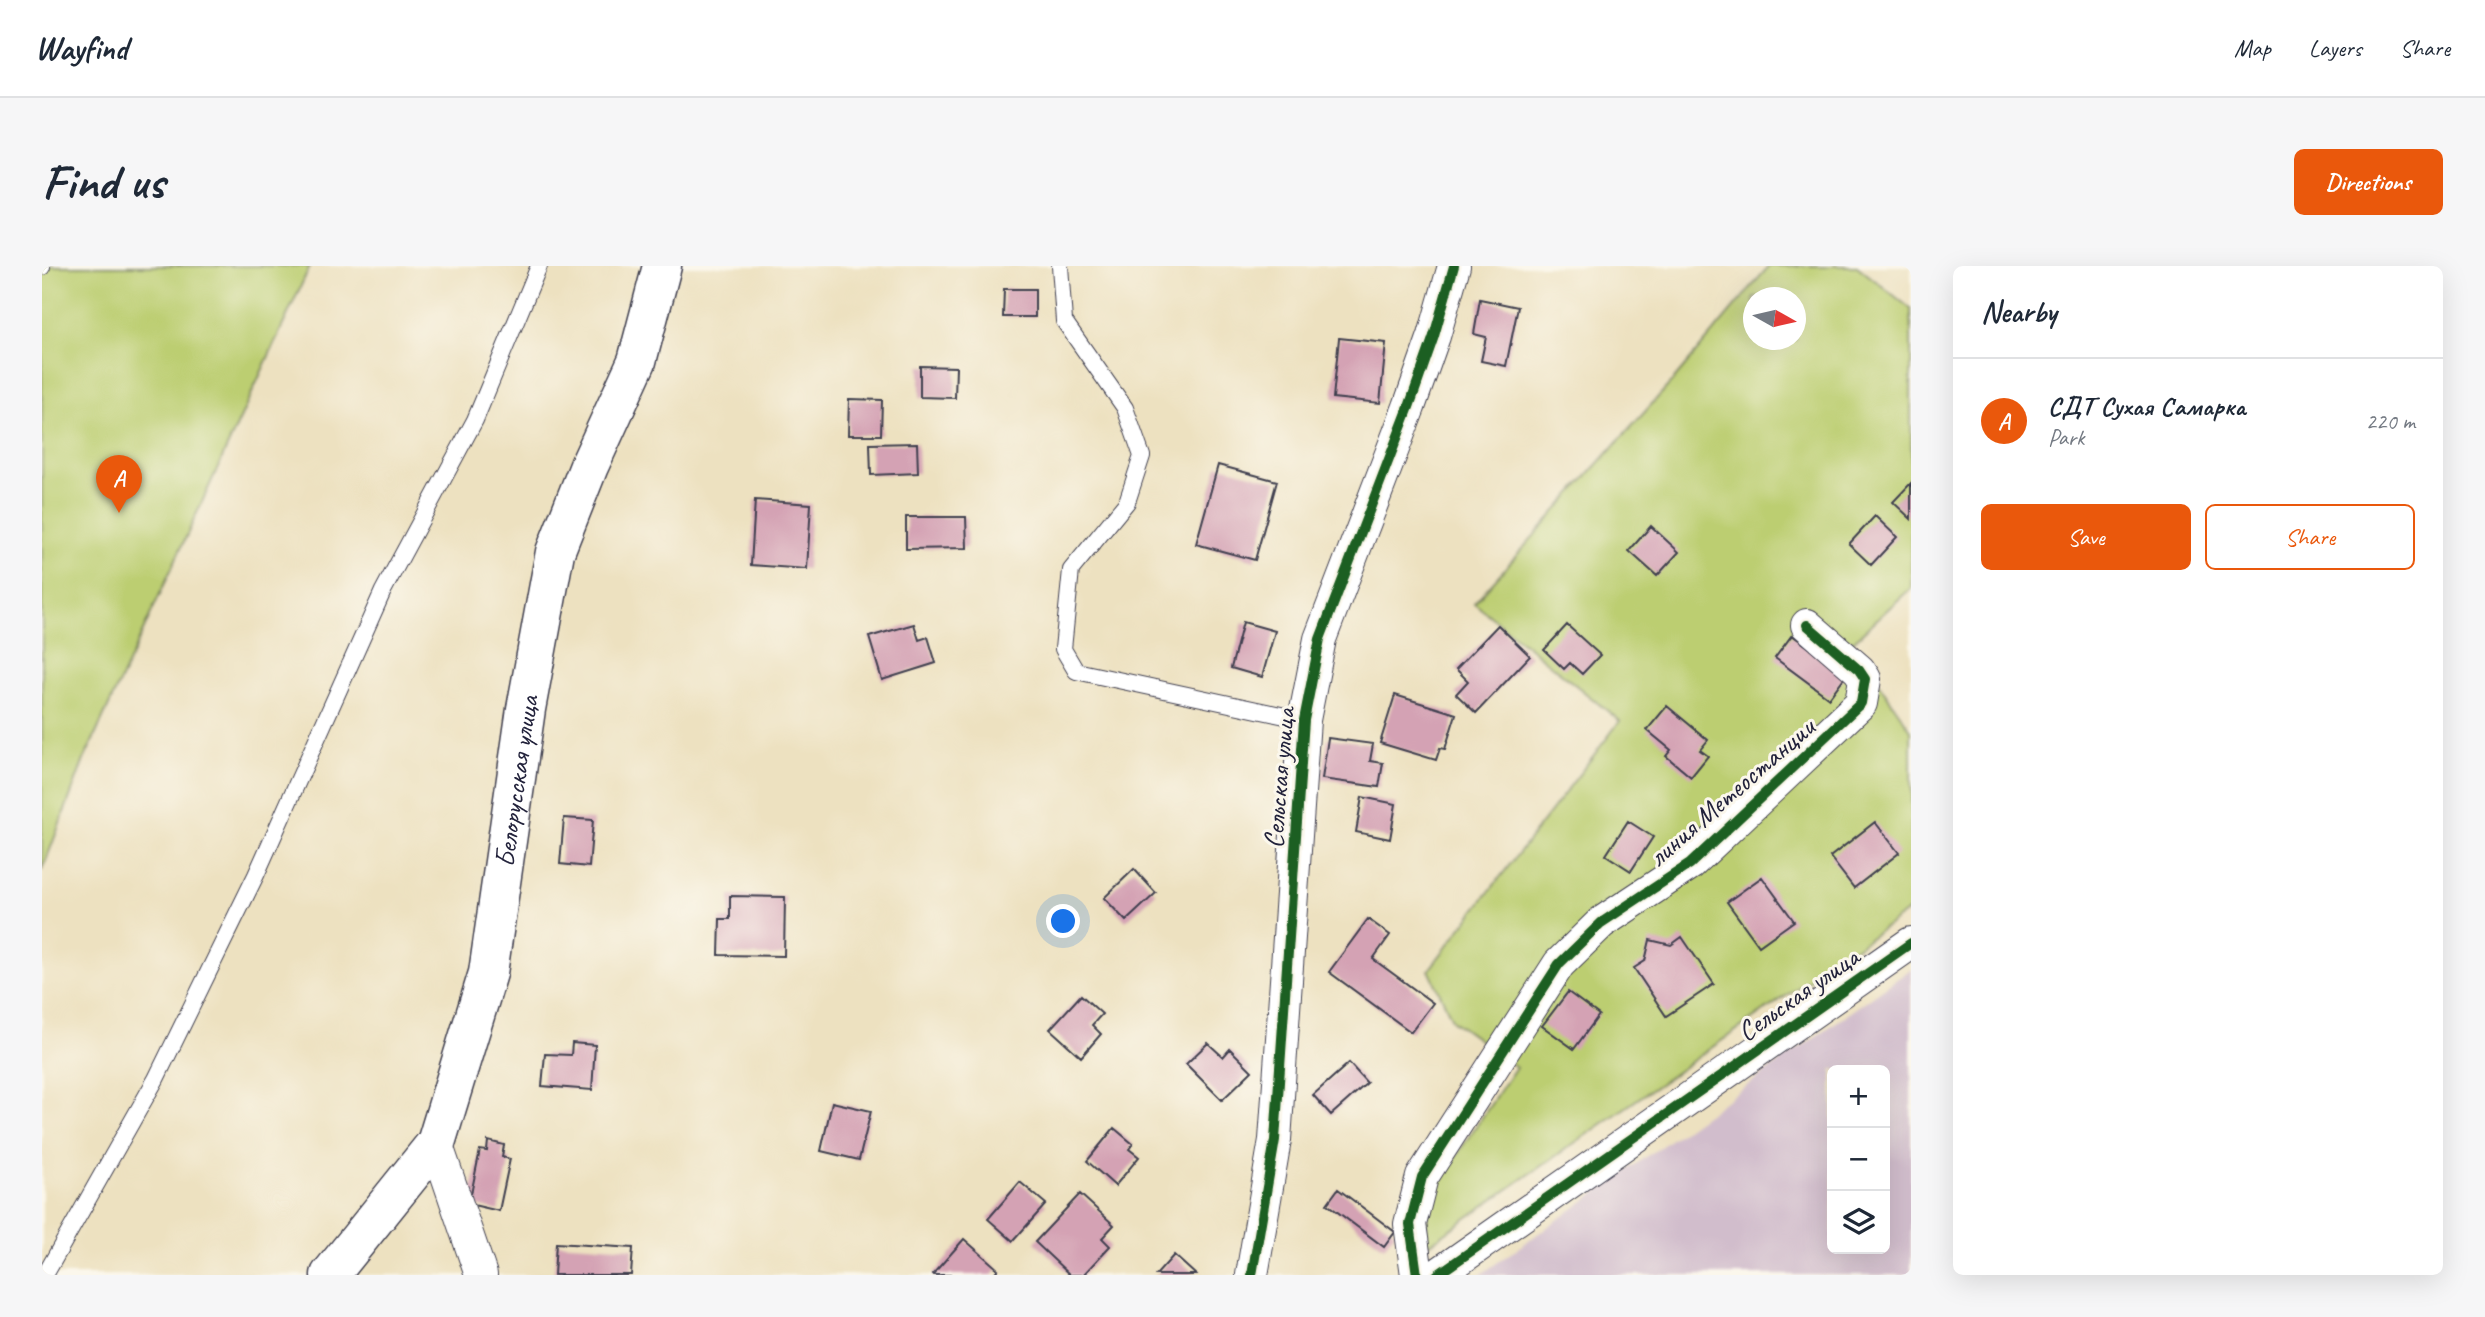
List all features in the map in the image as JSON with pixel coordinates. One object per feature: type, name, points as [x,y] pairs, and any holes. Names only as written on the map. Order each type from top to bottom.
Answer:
[{"type":"main road","name":"Белорусская улица","points":[[330,1275],[436,1143],[488,973],[526,709],[555,552],[589,466],[637,361],[662,266]]},
{"type":"street","name":"Сельская улица","points":[[1252,1275],[1275,1140],[1304,720],[1320,639],[1409,407],[1434,336],[1454,266]]},
{"type":"street","name":"линия Метеостанции","points":[[1417,1275],[1410,1224],[1422,1177],[1559,964],[1601,923],[1690,864],[1861,703],[1865,679],[1859,670],[1807,625]]},
{"type":"street","name":"Сельская улица","points":[[1437,1275],[1911,943]]},
{"type":"street","points":[[436,1143],[481,1275]]},
{"type":"lane","points":[[45,1275],[156,1079],[256,875],[383,591],[475,420],[539,266]]},
{"type":"lane","points":[[1060,266],[1064,321],[1125,408],[1142,456],[1127,502],[1071,570],[1063,649],[1076,671],[1304,720]]},
{"type":"shaded area","points":[[1911,969],[1911,1275],[1480,1275]]},
{"type":"green space","points":[[42,266],[310,266],[84,760],[42,871]]},
{"type":"green space","points":[[1769,266],[1857,266],[1911,309],[1911,588],[1851,643],[1911,730],[1911,909],[1425,1247],[1429,1196],[1516,1067],[1453,1021],[1429,970],[1620,721],[1474,603],[1676,377],[1743,297],[1743,350],[1806,350],[1806,287],[1751,287]]},
{"type":"building","points":[[1004,289],[1035,289],[1035,317],[1003,317]]},
{"type":"building","points":[[1480,299],[1518,307],[1506,366],[1481,361],[1486,337],[1474,334]]},
{"type":"building","points":[[1339,338],[1386,343],[1380,403],[1333,398]]},
{"type":"building","points":[[920,366],[956,367],[955,398],[920,397]]},
{"type":"building","points":[[849,399],[882,400],[881,435],[848,435]]},
{"type":"building","points":[[917,443],[918,473],[871,475],[870,444]]},
{"type":"building","points":[[1218,465],[1277,481],[1255,560],[1196,544]]},
{"type":"building","points":[[1911,483],[1911,519],[1893,502]]},
{"type":"building","points":[[755,500],[811,504],[807,569],[751,565]]},
{"type":"building","points":[[1875,516],[1897,537],[1871,565],[1849,544]]},
{"type":"building","points":[[906,517],[966,517],[967,548],[906,549]]},
{"type":"building","points":[[1651,526],[1679,552],[1657,576],[1629,551]]},
{"type":"building","points":[[1243,622],[1275,631],[1262,677],[1231,668]]},
{"type":"building","points":[[914,624],[919,640],[928,637],[936,663],[882,680],[869,637]]},
{"type":"building","points":[[1498,625],[1530,656],[1476,713],[1456,694],[1468,681],[1456,669]]},
{"type":"building","points":[[1567,625],[1600,655],[1582,674],[1570,663],[1564,669],[1544,650]]},
{"type":"building","points":[[1792,635],[1846,675],[1829,698],[1775,658]]},
{"type":"building","points":[[1395,695],[1456,714],[1445,749],[1440,748],[1436,760],[1380,743]]},
{"type":"building","points":[[1667,706],[1708,740],[1700,750],[1708,756],[1691,777],[1666,756],[1671,750],[1647,730]]},
{"type":"building","points":[[1328,738],[1373,744],[1370,761],[1383,763],[1379,787],[1322,779]]},
{"type":"building","points":[[1362,797],[1396,804],[1390,839],[1356,832]]},
{"type":"building","points":[[564,818],[593,820],[589,867],[560,864]]},
{"type":"building","points":[[1628,821],[1653,837],[1631,871],[1606,855]]},
{"type":"building","points":[[1875,822],[1899,853],[1854,888],[1830,857]]},
{"type":"building","points":[[1134,869],[1156,893],[1126,921],[1104,898]]},
{"type":"building","points":[[1762,877],[1794,921],[1759,946],[1727,902]]},
{"type":"building","points":[[730,896],[785,897],[784,956],[719,955],[720,919],[730,919]]},
{"type":"building","points":[[1368,919],[1390,935],[1373,959],[1433,1003],[1411,1032],[1329,972]]},
{"type":"building","points":[[1682,937],[1714,984],[1666,1016],[1634,968],[1645,961],[1650,940],[1671,945]]},
{"type":"building","points":[[1568,992],[1599,1015],[1574,1049],[1542,1026]]},
{"type":"building","points":[[1081,995],[1102,1014],[1092,1025],[1101,1034],[1081,1057],[1050,1029]]},
{"type":"building","points":[[572,1043],[595,1045],[592,1090],[542,1086],[545,1054],[571,1055]]},
{"type":"building","points":[[1208,1043],[1223,1057],[1230,1049],[1252,1071],[1222,1100],[1186,1064]]},
{"type":"building","points":[[1349,1063],[1367,1083],[1331,1115],[1313,1095]]},
{"type":"building","points":[[832,1102],[871,1111],[859,1160],[821,1151]]},
{"type":"building","points":[[1114,1128],[1133,1144],[1129,1149],[1139,1157],[1115,1186],[1087,1161]]},
{"type":"building","points":[[488,1141],[504,1145],[502,1157],[510,1159],[499,1211],[469,1204],[480,1150],[487,1151]]},
{"type":"building","points":[[1020,1182],[1046,1204],[1013,1241],[988,1219]]},
{"type":"building","points":[[1338,1189],[1395,1232],[1384,1247],[1327,1204]]},
{"type":"building","points":[[1080,1194],[1114,1225],[1102,1238],[1110,1246],[1083,1275],[1070,1275],[1035,1242]]},
{"type":"building","points":[[964,1239],[998,1269],[993,1275],[934,1275],[933,1274]]},
{"type":"building","points":[[556,1243],[633,1248],[631,1275],[554,1275]]},
{"type":"building","points":[[1174,1255],[1196,1275],[1156,1275]]},
{"type":"cycle path","points":[[1252,1275],[1275,1140],[1304,720],[1320,639],[1409,407],[1434,336],[1454,266]]},
{"type":"cycle path","points":[[1417,1275],[1410,1224],[1422,1177],[1559,964],[1601,923],[1690,864],[1861,703],[1865,679],[1859,670],[1807,625]]},
{"type":"cycle path","points":[[1437,1275],[1911,943]]},
{"type":"place","name":"СДТ Сухая Самарка","points":[[119,513]]}]
